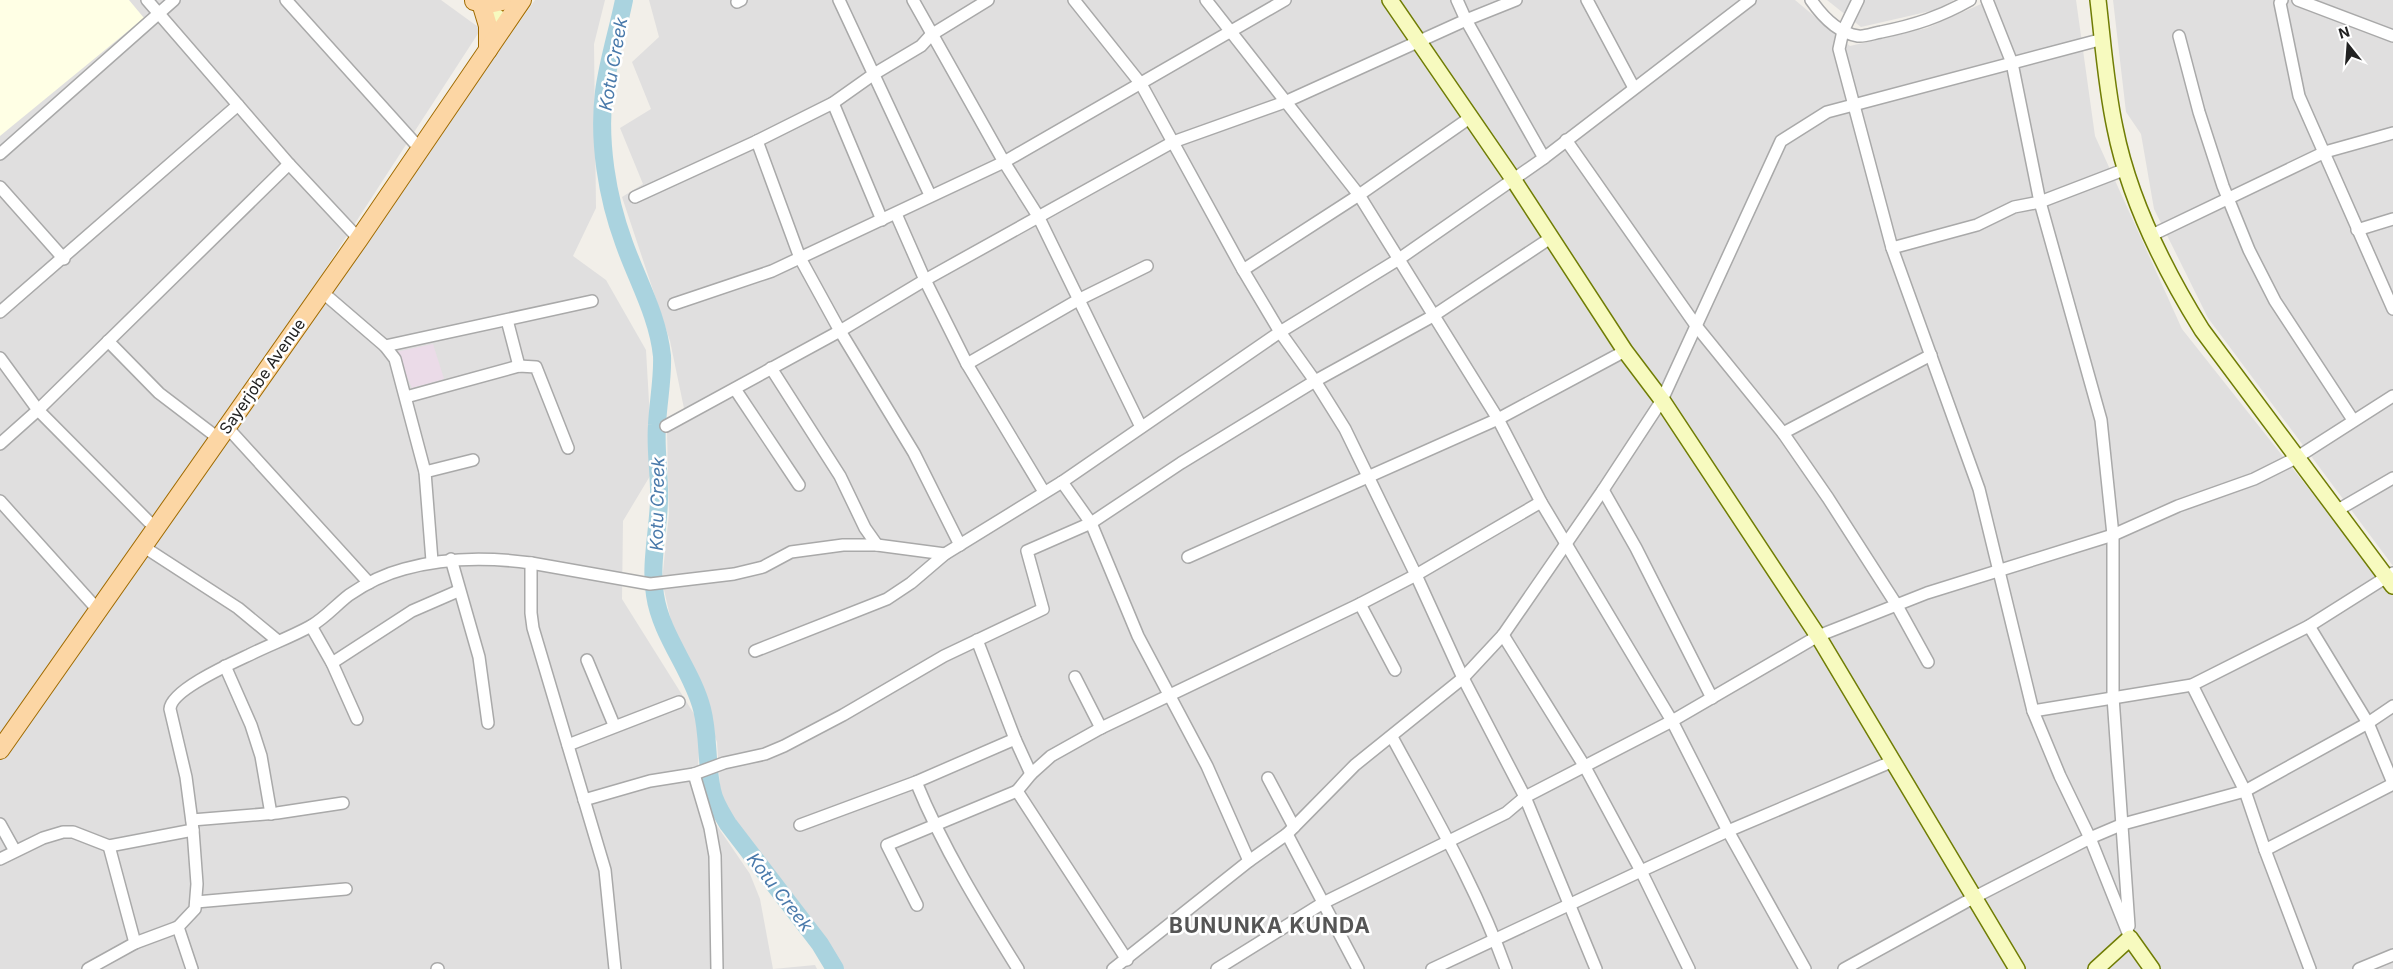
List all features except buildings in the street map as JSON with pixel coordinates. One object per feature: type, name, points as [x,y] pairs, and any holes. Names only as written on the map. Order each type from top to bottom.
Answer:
[{"type":"main road","points":[[488,50],[488,26],[476,2],[507,0]]},
{"type":"main road","name":"Sayerjobe Avenue","points":[[0,750],[359,239],[522,0]]},
{"type":"street","points":[[146,0],[289,164],[359,239]]},
{"type":"street","points":[[0,154],[174,0]]},
{"type":"street","points":[[286,0],[420,150]]},
{"type":"street","points":[[839,0],[930,195]]},
{"type":"street","points":[[912,0],[1004,162],[1038,216],[1141,427]]},
{"type":"street","points":[[635,197],[757,141],[834,102],[874,74],[921,46],[931,35],[988,0]]},
{"type":"street","points":[[1074,0],[1141,84],[1243,270],[1280,332],[1316,381],[1345,429],[1416,575],[1463,678],[1525,797],[1596,969]]},
{"type":"street","points":[[1206,0],[1359,195],[1498,419],[1565,544],[1672,721],[1728,831],[1805,969]]},
{"type":"street","points":[[674,304],[772,272],[896,214],[930,195],[1004,162],[1141,84],[1229,30],[1285,0]]},
{"type":"street","points":[[1390,0],[1513,179],[1625,351],[1662,400],[1818,636],[1891,762],[2017,969]]},
{"type":"street","points":[[1457,0],[1466,20],[1544,158]]},
{"type":"street","points":[[666,426],[840,331],[1038,216],[1174,142],[1285,102],[1466,20],[1516,0]]},
{"type":"street","points":[[1587,0],[1634,88]]},
{"type":"street","points":[[754,652],[888,598],[911,583],[945,554],[1062,482],[1280,332],[1399,259],[1544,158],[1750,0]]},
{"type":"street","points":[[1811,0],[1820,14],[1843,32],[1860,36],[1912,26],[1944,15],[1970,0]]},
{"type":"street","points":[[1858,0],[1843,32],[1839,49],[1892,248],[1978,489],[2033,711],[2060,776],[2090,838],[2130,938],[2152,969]]},
{"type":"street","points":[[1987,0],[2012,64],[2040,202],[2101,420],[2113,535],[2113,697],[2130,938]]},
{"type":"street","points":[[2033,711],[2192,686],[2310,626],[2391,579],[2296,458],[2187,307],[2152,236],[2126,169],[2115,130],[2098,0]]},
{"type":"street","points":[[2282,0],[2280,3],[2299,96],[2393,310]]},
{"type":"street","points":[[2306,1],[2393,36]]},
{"type":"street","points":[[476,2],[506,22]]},
{"type":"street","points":[[2179,36],[2199,112],[2228,198],[2249,250],[2275,302],[2353,420]]},
{"type":"street","points":[[1113,969],[1127,960],[1249,861],[1291,830],[1355,765],[1392,738],[1463,678],[1503,635],[1603,490],[1662,400],[1698,327],[1781,141],[1827,112],[2103,39]]},
{"type":"street","points":[[834,102],[882,220]]},
{"type":"street","points":[[0,312],[238,105]]},
{"type":"street","points":[[1243,270],[1359,195],[1471,117]]},
{"type":"street","points":[[2152,236],[2325,152],[2393,133]]},
{"type":"street","points":[[1566,140],[1698,327],[1783,433],[1828,498],[1896,604],[1928,662]]},
{"type":"street","points":[[757,141],[800,258],[840,331],[914,453],[960,545]]},
{"type":"street","points":[[0,444],[38,410],[289,164]]},
{"type":"street","points":[[1892,248],[1977,225],[2014,207],[2040,202],[2126,169]]},
{"type":"street","points":[[0,187],[64,258]]},
{"type":"street","points":[[896,214],[925,280],[967,364],[1044,492]]},
{"type":"street","points":[[2357,230],[2393,219]]},
{"type":"street","points":[[584,800],[650,782],[694,774],[724,763],[765,754],[784,746],[977,640],[1043,609],[1027,551],[1092,523],[1181,463],[1316,381],[1434,316],[1552,238]]},
{"type":"street","points":[[967,364],[1078,300],[1147,266]]},
{"type":"street","points":[[321,291],[385,346],[395,359],[425,472],[432,561]]},
{"type":"street","points":[[385,346],[592,301]]},
{"type":"street","points":[[507,320],[518,366]]},
{"type":"street","points":[[108,341],[160,393],[222,432],[369,583]]},
{"type":"street","points":[[1188,557],[1498,419],[1625,351]]},
{"type":"street","points":[[1783,433],[1930,355]]},
{"type":"street","points":[[0,358],[38,410],[156,529]]},
{"type":"street","points":[[406,397],[518,366],[536,367],[568,448]]},
{"type":"street","points":[[771,368],[840,476],[865,528],[877,544]]},
{"type":"street","points":[[735,389],[799,485]]},
{"type":"street","points":[[1217,969],[1323,903],[1506,813],[1525,797],[1672,721],[1818,636],[1896,604],[1997,570],[2113,535],[2178,506],[2254,479],[2296,458],[2393,396]]},
{"type":"street","points":[[425,472],[472,460]]},
{"type":"street","points":[[2336,511],[2393,478]]},
{"type":"street","points":[[1062,482],[1092,523],[1138,636],[1207,766],[1249,861]]},
{"type":"street","points":[[1603,490],[1636,548],[1712,698]]},
{"type":"street","points":[[0,501],[98,610]]},
{"type":"street","points":[[917,905],[887,845],[933,824],[1017,791],[1031,774],[1051,756],[1101,728],[1360,604],[1416,575],[1541,502]]},
{"type":"street","points":[[88,969],[135,943],[178,927],[195,909],[197,884],[192,825],[186,777],[170,704],[177,696],[225,666],[311,626],[349,595],[369,583],[401,570],[432,561],[451,559],[476,558],[531,563],[654,584],[751,571],[782,556],[805,549],[877,544],[945,554]]},
{"type":"street","points":[[144,547],[238,608],[278,641]]},
{"type":"street","points":[[451,559],[458,591],[479,657],[488,724]]},
{"type":"street","points":[[531,563],[531,613],[533,628],[606,877],[615,969]]},
{"type":"street","points":[[332,663],[412,611],[458,591]]},
{"type":"street","points":[[1360,604],[1395,670]]},
{"type":"street","points":[[311,626],[332,663],[357,719]]},
{"type":"street","points":[[2264,850],[2393,784],[2368,723],[2310,626]]},
{"type":"street","points":[[1503,635],[1585,767],[1641,872],[1689,969]]},
{"type":"street","points":[[977,640],[1015,739],[1031,774]]},
{"type":"street","points":[[587,660],[614,725]]},
{"type":"street","points":[[225,666],[251,725],[261,756],[271,814]]},
{"type":"street","points":[[1075,677],[1101,728]]},
{"type":"street","points":[[2192,686],[2245,791],[2264,850],[2310,969]]},
{"type":"street","points":[[568,745],[614,725],[679,702]]},
{"type":"street","points":[[1844,969],[1973,898],[2090,838],[2123,824],[2245,791],[2368,723],[2393,706]]},
{"type":"street","points":[[1392,738],[1448,841],[1495,939],[1506,969]]},
{"type":"street","points":[[800,825],[916,782],[1015,739]]},
{"type":"street","points":[[1432,969],[1570,903],[1728,831],[1891,762]]},
{"type":"street","points":[[694,774],[710,828],[715,856],[717,969]]},
{"type":"street","points":[[1268,778],[1323,903],[1358,969]]},
{"type":"street","points":[[916,782],[933,824],[975,901],[1018,969]]},
{"type":"street","points":[[1017,791],[1127,960]]},
{"type":"street","points":[[0,859],[52,835],[74,832],[109,846],[192,825],[343,803]]},
{"type":"street","points":[[0,824],[15,851]]},
{"type":"street","points":[[109,846],[135,943]]},
{"type":"street","points":[[196,902],[346,889]]},
{"type":"street","points":[[178,927],[192,969]]},
{"type":"street","points":[[2096,969],[2130,938]]},
{"type":"street","points":[[2359,969],[2393,955]]},
{"type":"street","points":[[111,957],[114,969]]},
{"type":"shaded area","points":[[0,0],[441,0],[481,29],[245,393],[0,746]]},
{"type":"shaded area","points":[[0,0],[129,0],[144,18],[0,136]]},
{"type":"shaded area","points":[[535,0],[605,0],[594,44],[596,208],[573,256],[606,280],[646,350],[653,471],[623,521],[622,599],[701,725],[696,795],[750,874],[760,899],[773,969],[0,969],[0,756]]},
{"type":"shaded area","points":[[649,0],[1795,0],[1850,46],[1927,28],[1990,0],[2076,0],[2095,136],[2182,329],[2393,595],[2393,969],[842,969],[829,942],[721,801],[717,742],[672,625],[662,581],[669,514],[667,431],[686,418],[670,341],[622,197],[643,184],[620,128],[651,109],[632,62],[659,37]]},
{"type":"shaded area","points":[[1827,0],[1954,0],[1935,10],[1861,27]]},
{"type":"shaded area","points":[[2113,0],[2393,0],[2393,566],[2208,318],[2154,209],[2141,134],[2126,112]]},
{"type":"shaded area","points":[[433,344],[444,379],[412,388],[396,352]]},
{"type":"shaded area","points":[[815,965],[817,969],[773,969]]},
{"type":"waterway","name":"Kotu Creek","points":[[624,0],[604,92],[602,111],[603,149],[605,169],[618,225],[652,312],[662,356],[657,434],[659,492],[654,560],[654,584],[658,610],[663,625],[691,681],[702,709],[706,729],[710,780],[716,803],[728,824],[820,944],[835,969]]},
{"type":"district","name":"BUNUNKA KUNDA","points":[[1270,925]]}]
